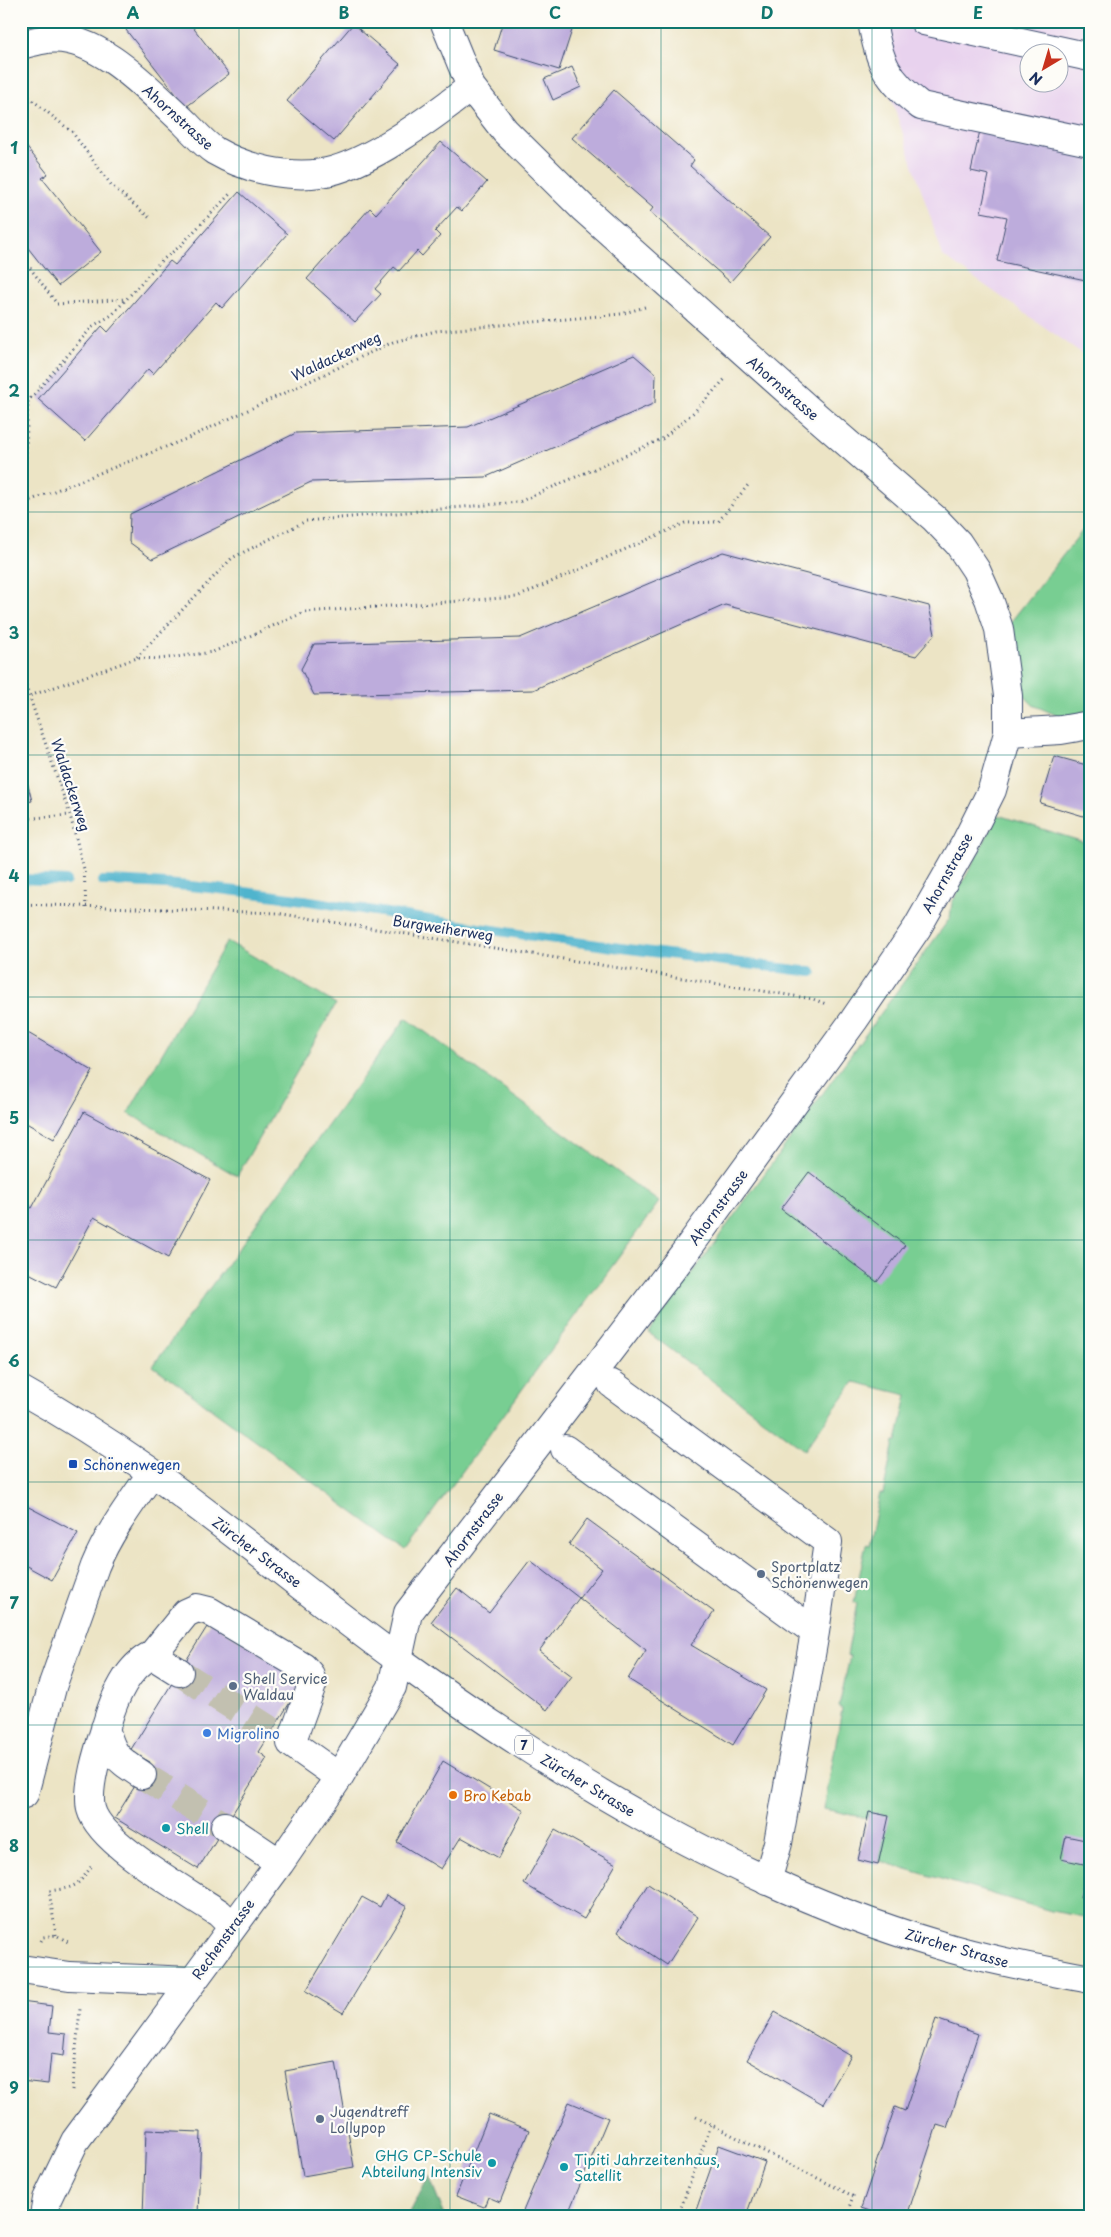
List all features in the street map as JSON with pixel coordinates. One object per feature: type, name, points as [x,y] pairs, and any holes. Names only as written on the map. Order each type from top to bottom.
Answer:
[{"type":"street","name":"Ahornstrasse","points":[[399,1660],[408,1613],[683,1255],[854,1020],[917,928],[992,790],[1008,733],[1008,696],[999,629],[989,599],[976,570],[958,543],[935,519],[808,410],[583,208],[505,131],[472,87],[444,21]]},
{"type":"street","points":[[872,21],[876,43],[886,72],[900,90],[921,106],[1090,142]]},
{"type":"street","points":[[924,21],[1090,57]]},
{"type":"street","name":"Ahornstrasse","points":[[21,45],[48,38],[79,42],[108,56],[144,85],[215,151],[255,167],[292,174],[322,173],[350,164],[396,140],[472,87]]},
{"type":"street","points":[[1008,733],[1061,730],[1090,725]]},
{"type":"street","points":[[612,1384],[828,1542],[815,1632],[778,1843],[767,1881]]},
{"type":"street","name":"Zürcher Strasse","points":[[21,1390],[152,1473],[399,1660],[569,1776],[660,1828],[767,1881],[857,1917],[940,1945],[1023,1966],[1090,1979]]},
{"type":"street","points":[[565,1449],[815,1632]]},
{"type":"street","points":[[24,1794],[53,1684],[102,1547],[152,1473]]},
{"type":"street","points":[[232,1926],[219,1913],[110,1839],[96,1820],[91,1808],[90,1795],[109,1714],[124,1683],[139,1663],[152,1655],[186,1613],[202,1608],[304,1667],[310,1675],[312,1685],[281,1737],[339,1777]]},
{"type":"street","points":[[152,1655],[179,1672]]},
{"type":"street","name":"Rechenstrasse","points":[[44,2216],[47,2199],[75,2141],[280,1863],[339,1777],[392,1687],[399,1660]]},
{"type":"street","points":[[105,1728],[113,1752],[121,1761],[142,1775]]},
{"type":"street","points":[[225,1826],[280,1863]]},
{"type":"street","points":[[21,1969],[84,1977],[192,1981]]},
{"type":"path","points":[[21,91],[72,132],[112,186],[151,219]]},
{"type":"path","points":[[21,517],[28,401],[93,326],[112,315],[161,260],[179,247],[255,167]]},
{"type":"path","points":[[21,256],[58,304],[126,299]]},
{"type":"path","name":"Waldackerweg","points":[[23,503],[186,439],[393,342],[436,331],[622,314],[647,306],[668,283]]},
{"type":"path","points":[[137,658],[232,558],[306,521],[519,502],[662,439],[694,412],[726,377]]},
{"type":"path","points":[[21,699],[137,658],[160,659],[214,652],[305,612],[517,597],[685,523],[718,522],[748,485]]},
{"type":"path","name":"Waldackerweg","points":[[21,672],[70,815],[84,869],[86,908]]},
{"type":"path","points":[[21,819],[70,815]]},
{"type":"path","name":"Burgweiherweg","points":[[21,904],[86,908],[276,913],[813,999],[838,1009],[854,1020]]},
{"type":"path","points":[[56,1935],[49,1891],[72,1888],[80,1882],[110,1839]]},
{"type":"path","points":[[71,2096],[84,1977]]},
{"type":"path","points":[[696,2117],[853,2196],[846,2216]]},
{"type":"path","points":[[678,2216],[711,2124]]},
{"type":"shaded area","points":[[866,21],[1090,21],[1090,359],[943,256]]},
{"type":"green space","points":[[1090,521],[1090,714],[1063,718],[1033,705],[1015,686],[1009,624]]},
{"type":"green space","points":[[998,815],[1090,844],[1090,1918],[1051,1911],[879,1861],[888,1816],[869,1812],[867,1818],[824,1809],[842,1709],[839,1707],[850,1656],[847,1655],[857,1603],[854,1602],[866,1544],[869,1545],[880,1493],[883,1494],[894,1442],[897,1442],[907,1395],[854,1382],[804,1450],[649,1333],[950,918],[952,903]]},
{"type":"green space","points":[[227,941],[336,1004],[237,1176],[128,1113]]},
{"type":"green space","points":[[406,1018],[659,1202],[405,1550],[153,1366]]},
{"type":"green space","points":[[429,2176],[445,2216],[408,2216]]},
{"type":"building","points":[[130,21],[188,21],[229,74],[186,107],[126,30],[132,24]]},
{"type":"building","points":[[503,21],[575,21],[559,70],[494,50]]},
{"type":"building","points":[[353,24],[400,64],[334,141],[287,101]]},
{"type":"building","points":[[572,67],[581,87],[553,100],[544,79]]},
{"type":"building","points":[[614,90],[694,160],[690,166],[770,237],[730,282],[650,212],[653,208],[572,138]]},
{"type":"building","points":[[981,126],[1090,150],[1090,281],[997,261],[1007,217],[981,212],[989,175],[971,171]]},
{"type":"building","points":[[21,140],[48,174],[42,178],[101,252],[58,286],[21,239]]},
{"type":"building","points":[[441,142],[487,182],[462,211],[457,207],[435,231],[440,236],[422,256],[417,251],[399,271],[394,267],[375,289],[381,294],[355,322],[307,279],[370,208],[376,214]]},
{"type":"building","points":[[239,192],[287,234],[222,308],[216,302],[153,374],[148,369],[85,441],[38,399],[102,326],[108,332],[170,261],[175,265]]},
{"type":"building","points":[[634,355],[656,374],[655,403],[486,477],[311,482],[152,559],[129,542],[130,514],[296,433],[468,427]]},
{"type":"building","points":[[723,552],[929,606],[935,634],[916,656],[725,605],[533,690],[314,695],[301,669],[314,644],[520,638]]},
{"type":"building","points":[[1054,756],[1090,766],[1090,818],[1040,803]]},
{"type":"building","points":[[21,758],[32,801],[21,803]]},
{"type":"building","points":[[21,1029],[93,1071],[54,1139],[21,1120]]},
{"type":"building","points":[[84,1112],[210,1180],[168,1258],[94,1217],[56,1287],[21,1269],[21,1203],[32,1208]]},
{"type":"building","points":[[809,1172],[905,1245],[877,1282],[781,1209]]},
{"type":"building","points":[[21,1503],[78,1533],[52,1580],[21,1563]]},
{"type":"building","points":[[587,1519],[714,1612],[691,1645],[766,1690],[733,1745],[628,1679],[646,1650],[579,1598],[602,1569],[569,1544]]},
{"type":"building","points":[[530,1560],[579,1598],[539,1651],[572,1676],[547,1710],[431,1622],[457,1588],[489,1613]]},
{"type":"building","points":[[210,1622],[304,1680],[259,1752],[267,1758],[198,1869],[115,1818],[150,1762],[130,1751]]},
{"type":"building","points":[[443,1761],[524,1810],[499,1858],[461,1837],[441,1869],[397,1842]]},
{"type":"building","points":[[869,1812],[889,1816],[878,1865],[858,1860]]},
{"type":"building","points":[[555,1830],[616,1864],[584,1919],[524,1884]]},
{"type":"building","points":[[1066,1836],[1090,1841],[1090,1899],[1080,1897],[1088,1865],[1061,1859]]},
{"type":"building","points":[[648,1884],[698,1917],[667,1965],[618,1932]]},
{"type":"building","points":[[386,1895],[407,1907],[343,2013],[306,1991],[362,1897],[380,1907]]},
{"type":"building","points":[[21,2002],[52,2006],[49,2032],[66,2034],[64,2056],[51,2054],[48,2084],[21,2081]]},
{"type":"building","points":[[775,2012],[851,2056],[823,2104],[747,2060]]},
{"type":"building","points":[[936,2019],[978,2034],[947,2128],[937,2125],[907,2216],[885,2216],[861,2208],[895,2107],[905,2111]]},
{"type":"building","name":"Jugendtreff Lollypop","points":[[336,2062],[354,2167],[303,2176],[285,2071]]},
{"type":"building","name":"Tipiti Jahrzeitenhaus, Satellit","points":[[569,2102],[608,2118],[567,2216],[521,2216]]},
{"type":"building","name":"GHG CP-Schule Abteilung Intensiv","points":[[489,2114],[529,2130],[500,2202],[488,2197],[484,2207],[456,2196]]},
{"type":"building","points":[[146,2130],[201,2132],[198,2216],[143,2216]]},
{"type":"building","points":[[719,2145],[765,2162],[746,2216],[694,2216]]},
{"type":"waterway","points":[[21,879],[66,881]]},
{"type":"waterway","points":[[103,881],[151,883],[247,892],[567,941],[812,972]]},
{"type":"tunnel","points":[[179,1672],[272,1731]]},
{"type":"tunnel","points":[[142,1775],[225,1826]]},
{"type":"place","name":"Schönenwegen","points":[[73,1464]]},
{"type":"place","name":"Sportplatz Schönenwegen","points":[[761,1574]]},
{"type":"place","name":"Shell Service Waldau","points":[[233,1686]]},
{"type":"place","name":"Migrolino","points":[[207,1733]]},
{"type":"place","name":"Bro Kebab","points":[[453,1795]]},
{"type":"place","name":"Shell","points":[[166,1828]]},
{"type":"place","name":"Jugendtreff Lollypop","points":[[320,2119]]},
{"type":"place","name":"GHG CP-Schule Abteilung Intensiv","points":[[492,2163]]},
{"type":"place","name":"Tipiti Jahrzeitenhaus, Satellit","points":[[564,2167]]}]
